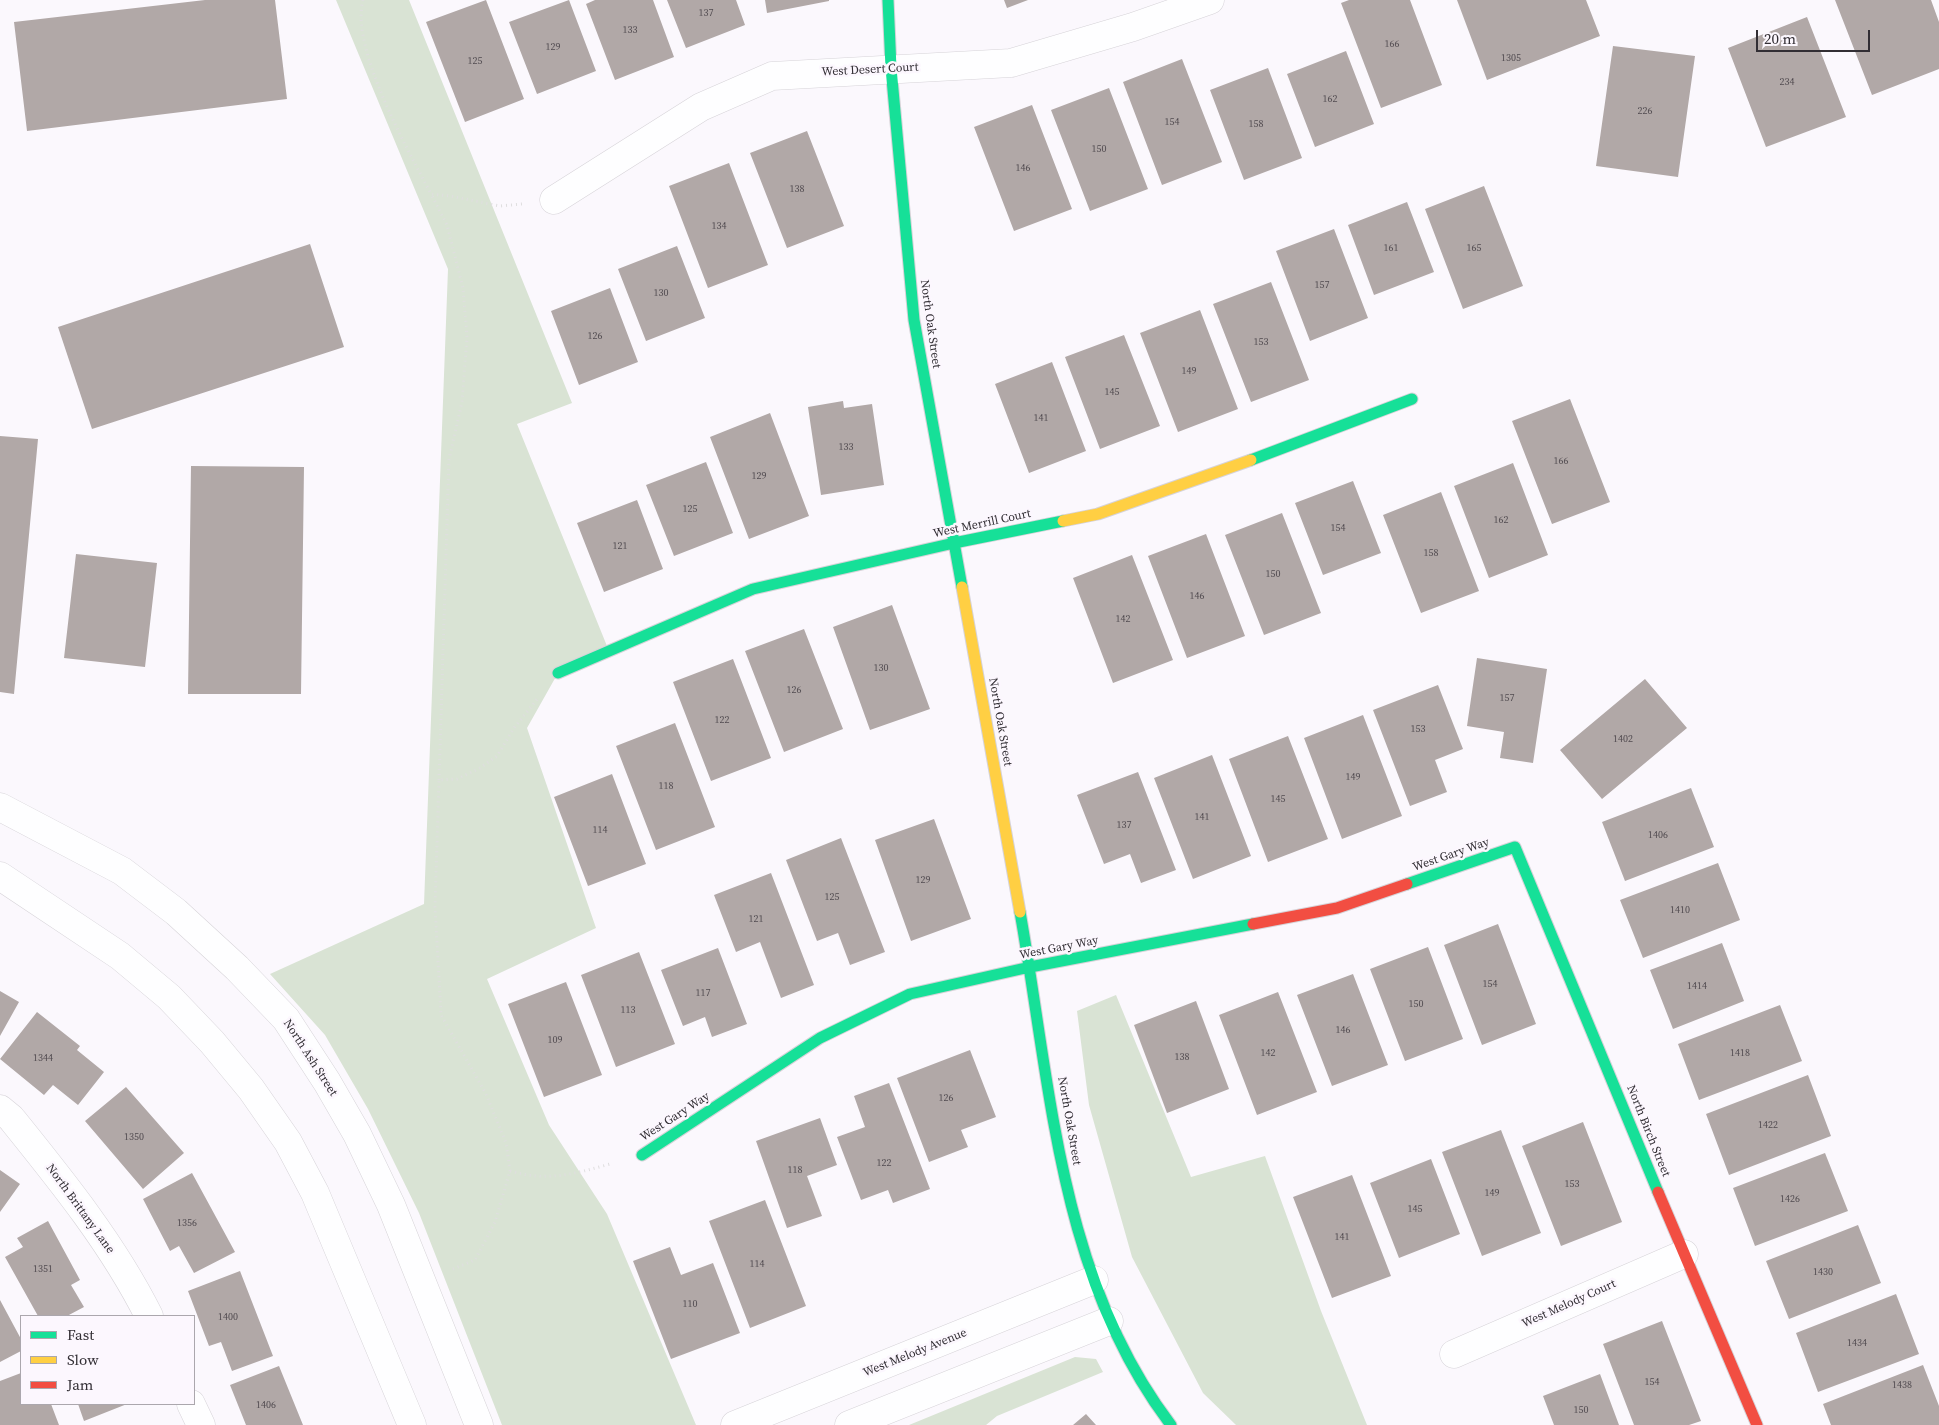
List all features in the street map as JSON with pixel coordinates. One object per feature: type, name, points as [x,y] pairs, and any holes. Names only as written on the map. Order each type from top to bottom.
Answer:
[{"type":"street","name":"North Oak Street","points":[[888,0],[891,68],[914,320],[1030,967],[1053,1119],[1071,1206],[1094,1280],[1110,1321],[1151,1399],[1171,1425]]},
{"type":"street","name":"West Desert Court","points":[[554,200],[701,107],[772,76],[891,68],[1011,63],[1133,26],[1210,0]]},
{"type":"street","name":"West Merrill Court","points":[[558,673],[753,589],[954,543],[1098,514],[1252,460],[1412,398]]},
{"type":"street","name":"North Ash Street","points":[[0,807],[122,871],[176,912],[237,968],[286,1019],[327,1082],[357,1134],[391,1205],[479,1425]]},
{"type":"street","name":"West Gary Way","points":[[642,1155],[820,1038],[910,994],[1030,967],[1337,908],[1515,847]]},
{"type":"street","name":"North Birch Street","points":[[1515,847],[1757,1425]]},
{"type":"street","points":[[0,876],[120,956],[169,997],[212,1042],[251,1089],[288,1142],[315,1193],[412,1425]]},
{"type":"street","name":"North Brittany Lane","points":[[0,1109],[11,1118],[67,1188],[132,1283],[148,1315]]},
{"type":"street","name":"West Melody Court","points":[[1454,1354],[1684,1254]]},
{"type":"street","name":"West Melody Avenue","points":[[735,1425],[1094,1280]]},
{"type":"street","points":[[849,1425],[1110,1321]]},
{"type":"street","points":[[191,1405],[201,1425]]},
{"type":"path","points":[[363,0],[362,29],[370,63],[398,130],[447,225],[463,288],[467,337],[462,402],[449,458],[435,907],[441,1015],[486,1094],[506,1143],[510,1172],[495,1222],[475,1260],[422,1281]]},
{"type":"path","points":[[431,194],[500,206],[554,200]]},
{"type":"path","points":[[439,780],[456,780],[480,768],[497,756],[514,728],[558,673]]},
{"type":"path","points":[[510,1172],[532,1177],[559,1176],[642,1155]]},
{"type":"green space","points":[[336,0],[409,0],[572,403],[517,424],[609,651],[558,673],[527,728],[596,928],[487,979],[549,1125],[607,1214],[696,1425],[502,1425],[419,1213],[368,1109],[325,1035],[270,974],[424,904],[448,269]]},
{"type":"green space","points":[[1116,995],[1191,1177],[1265,1156],[1321,1311],[1367,1425],[1236,1425],[1203,1393],[1132,1257],[1089,1105],[1077,1011]]},
{"type":"green space","points":[[1075,1357],[1096,1359],[1103,1372],[997,1416],[986,1425],[909,1425]]},
{"type":"building","points":[[205,0],[275,0],[287,99],[27,131],[14,22]]},
{"type":"building","points":[[486,0],[524,99],[465,122],[426,22]]},
{"type":"building","points":[[569,0],[596,71],[537,94],[509,22]]},
{"type":"building","points":[[595,0],[653,0],[674,57],[615,80],[586,4]]},
{"type":"building","points":[[667,0],[736,0],[745,25],[686,48]]},
{"type":"building","points":[[765,0],[829,0],[829,1],[767,13]]},
{"type":"building","points":[[1004,0],[1028,0],[1007,8]]},
{"type":"building","points":[[1349,0],[1410,0],[1442,85],[1381,108],[1341,3]]},
{"type":"building","points":[[1457,0],[1586,0],[1600,36],[1487,80]]},
{"type":"building","points":[[1835,0],[1931,0],[1939,22],[1939,69],[1872,95]]},
{"type":"building","points":[[1807,17],[1846,117],[1766,147],[1728,48]]},
{"type":"building","points":[[1613,46],[1695,56],[1678,177],[1596,166]]},
{"type":"building","points":[[1346,51],[1374,124],[1315,147],[1287,74]]},
{"type":"building","points":[[1182,59],[1222,162],[1162,185],[1123,82]]},
{"type":"building","points":[[1268,68],[1302,158],[1244,180],[1210,90]]},
{"type":"building","points":[[1109,88],[1148,189],[1090,211],[1051,110]]},
{"type":"building","points":[[1032,105],[1072,209],[1014,231],[974,127]]},
{"type":"building","points":[[807,131],[844,226],[787,248],[750,153]]},
{"type":"building","points":[[729,163],[768,265],[708,288],[669,186]]},
{"type":"building","points":[[1484,186],[1523,286],[1463,309],[1425,209]]},
{"type":"building","points":[[1407,202],[1434,272],[1374,295],[1348,225]]},
{"type":"building","points":[[1334,229],[1368,318],[1310,341],[1276,251]]},
{"type":"building","points":[[310,244],[344,347],[92,429],[58,327]]},
{"type":"building","points":[[677,246],[705,318],[646,341],[618,269]]},
{"type":"building","points":[[1271,282],[1309,380],[1251,402],[1213,304]]},
{"type":"building","points":[[610,288],[638,362],[579,385],[551,311]]},
{"type":"building","points":[[1200,310],[1238,409],[1178,432],[1140,333]]},
{"type":"building","points":[[1124,335],[1160,426],[1100,449],[1065,357]]},
{"type":"building","points":[[1052,362],[1086,451],[1029,473],[995,384]]},
{"type":"building","points":[[1570,399],[1610,502],[1552,524],[1512,421]]},
{"type":"building","points":[[843,401],[844,408],[872,404],[884,485],[821,495],[808,407]]},
{"type":"building","points":[[770,413],[809,516],[749,539],[710,437]]},
{"type":"building","points":[[0,436],[38,439],[14,694],[0,692]]},
{"type":"building","points":[[706,462],[733,533],[674,556],[646,485]]},
{"type":"building","points":[[1513,463],[1548,555],[1489,578],[1454,486]]},
{"type":"building","points":[[191,466],[304,467],[301,694],[188,694]]},
{"type":"building","points":[[1353,481],[1381,553],[1323,575],[1295,503]]},
{"type":"building","points":[[1441,492],[1479,591],[1421,613],[1383,515]]},
{"type":"building","points":[[637,500],[663,569],[604,592],[577,523]]},
{"type":"building","points":[[1282,513],[1321,613],[1264,635],[1225,535]]},
{"type":"building","points":[[1206,534],[1245,636],[1187,658],[1148,556]]},
{"type":"building","points":[[76,554],[157,563],[145,667],[64,658]]},
{"type":"building","points":[[1132,555],[1173,660],[1113,683],[1073,578]]},
{"type":"building","points":[[892,605],[930,709],[870,730],[833,627]]},
{"type":"building","points":[[804,629],[843,729],[784,752],[745,651]]},
{"type":"building","points":[[1477,658],[1547,669],[1533,763],[1500,758],[1504,732],[1467,726]]},
{"type":"building","points":[[733,659],[771,758],[711,781],[673,682]]},
{"type":"building","points":[[1645,679],[1687,728],[1602,799],[1560,750]]},
{"type":"building","points":[[1438,685],[1463,749],[1435,760],[1447,792],[1410,806],[1373,710]]},
{"type":"building","points":[[1363,715],[1402,816],[1342,839],[1304,738]]},
{"type":"building","points":[[675,723],[715,827],[656,850],[616,746]]},
{"type":"building","points":[[1288,736],[1328,839],[1268,862],[1229,759]]},
{"type":"building","points":[[1212,755],[1251,856],[1193,879],[1154,778]]},
{"type":"building","points":[[1138,772],[1176,870],[1141,883],[1130,854],[1104,864],[1077,795]]},
{"type":"building","points":[[612,774],[646,864],[588,886],[554,797]]},
{"type":"building","points":[[1691,788],[1714,847],[1625,881],[1602,822]]},
{"type":"building","points":[[934,819],[971,919],[911,941],[875,840]]},
{"type":"building","points":[[841,838],[885,952],[850,965],[838,933],[817,941],[786,860]]},
{"type":"building","points":[[1718,863],[1740,920],[1643,958],[1620,900]]},
{"type":"building","points":[[771,873],[814,985],[781,998],[760,942],[736,952],[714,895]]},
{"type":"building","points":[[1498,924],[1536,1024],[1482,1045],[1444,945]]},
{"type":"building","points":[[1722,943],[1744,1001],[1673,1029],[1650,970]]},
{"type":"building","points":[[1428,947],[1463,1039],[1405,1061],[1370,969]]},
{"type":"building","points":[[718,948],[747,1024],[712,1037],[705,1017],[683,1026],[661,970]]},
{"type":"building","points":[[639,952],[675,1044],[616,1067],[581,975]]},
{"type":"building","points":[[1353,974],[1388,1065],[1332,1086],[1297,995]]},
{"type":"building","points":[[566,982],[602,1075],[544,1097],[508,1004]]},
{"type":"building","points":[[0,991],[19,1002],[0,1036]]},
{"type":"building","points":[[1278,992],[1317,1092],[1257,1115],[1219,1015]]},
{"type":"building","points":[[1196,1001],[1229,1089],[1167,1113],[1134,1025]]},
{"type":"building","points":[[1780,1005],[1802,1061],[1699,1100],[1678,1044]]},
{"type":"building","points":[[37,1012],[80,1046],[77,1050],[104,1072],[78,1105],[53,1085],[44,1095],[0,1059]]},
{"type":"building","points":[[970,1050],[996,1117],[961,1130],[968,1147],[929,1162],[897,1078]]},
{"type":"building","points":[[1808,1075],[1831,1136],[1729,1175],[1706,1114]]},
{"type":"building","points":[[889,1083],[930,1189],[893,1203],[888,1190],[861,1200],[837,1137],[865,1127],[854,1096]]},
{"type":"building","points":[[126,1087],[184,1153],[143,1189],[85,1121]]},
{"type":"building","points":[[820,1118],[837,1165],[807,1176],[822,1216],[787,1228],[756,1141]]},
{"type":"building","points":[[1583,1122],[1622,1222],[1561,1246],[1522,1146]]},
{"type":"building","points":[[1501,1130],[1541,1233],[1482,1256],[1442,1152]]},
{"type":"building","points":[[1825,1153],[1848,1211],[1755,1246],[1733,1188]]},
{"type":"building","points":[[1431,1159],[1460,1234],[1399,1258],[1370,1183]]},
{"type":"building","points":[[0,1170],[20,1184],[0,1212]]},
{"type":"building","points":[[192,1173],[235,1252],[194,1273],[179,1246],[170,1251],[143,1199]]},
{"type":"building","points":[[1352,1175],[1391,1276],[1332,1298],[1293,1197]]},
{"type":"building","points":[[765,1200],[806,1306],[750,1328],[709,1221]]},
{"type":"building","points":[[48,1221],[80,1280],[71,1285],[84,1307],[69,1315],[37,1315],[5,1257],[23,1247],[17,1238]]},
{"type":"building","points":[[1858,1225],[1881,1283],[1789,1319],[1766,1261]]},
{"type":"building","points":[[670,1247],[681,1275],[713,1263],[740,1333],[671,1359],[633,1261]]},
{"type":"building","points":[[240,1271],[273,1356],[232,1371],[221,1342],[209,1346],[188,1291]]},
{"type":"building","points":[[1896,1294],[1919,1354],[1818,1392],[1796,1333]]},
{"type":"building","points":[[0,1300],[20,1337],[20,1352],[0,1362]]},
{"type":"building","points":[[1662,1321],[1701,1421],[1689,1425],[1634,1425],[1603,1344]]},
{"type":"building","points":[[1923,1365],[1939,1406],[1939,1425],[1831,1425],[1823,1404]]},
{"type":"building","points":[[279,1366],[303,1425],[246,1425],[230,1385]]},
{"type":"building","points":[[20,1373],[20,1405],[51,1405],[59,1425],[0,1425],[0,1381]]},
{"type":"building","points":[[1600,1374],[1619,1425],[1554,1425],[1543,1396]]},
{"type":"building","points":[[78,1405],[124,1405],[84,1421]]},
{"type":"building","points":[[1086,1414],[1096,1425],[1073,1425]]},
{"type":"traffic: fast","points":[[888,0],[891,68],[914,320],[962,587]]},
{"type":"traffic: fast","points":[[1251,460],[1412,399]]},
{"type":"traffic: fast","points":[[558,673],[753,589],[954,543],[1063,521]]},
{"type":"traffic: fast","points":[[1407,884],[1515,847],[1658,1192]]},
{"type":"traffic: fast","points":[[1020,912],[1052,1112],[1065,1179],[1082,1244],[1105,1308],[1134,1368],[1171,1425]]},
{"type":"traffic: fast","points":[[642,1155],[820,1038],[910,994],[1030,967],[1253,924]]},
{"type":"traffic: slow","points":[[1063,521],[1098,514],[1251,460]]},
{"type":"traffic: slow","points":[[962,587],[1020,912]]},
{"type":"traffic: jam","points":[[1253,924],[1337,908],[1407,884]]},
{"type":"traffic: jam","points":[[1658,1192],[1757,1425]]}]
